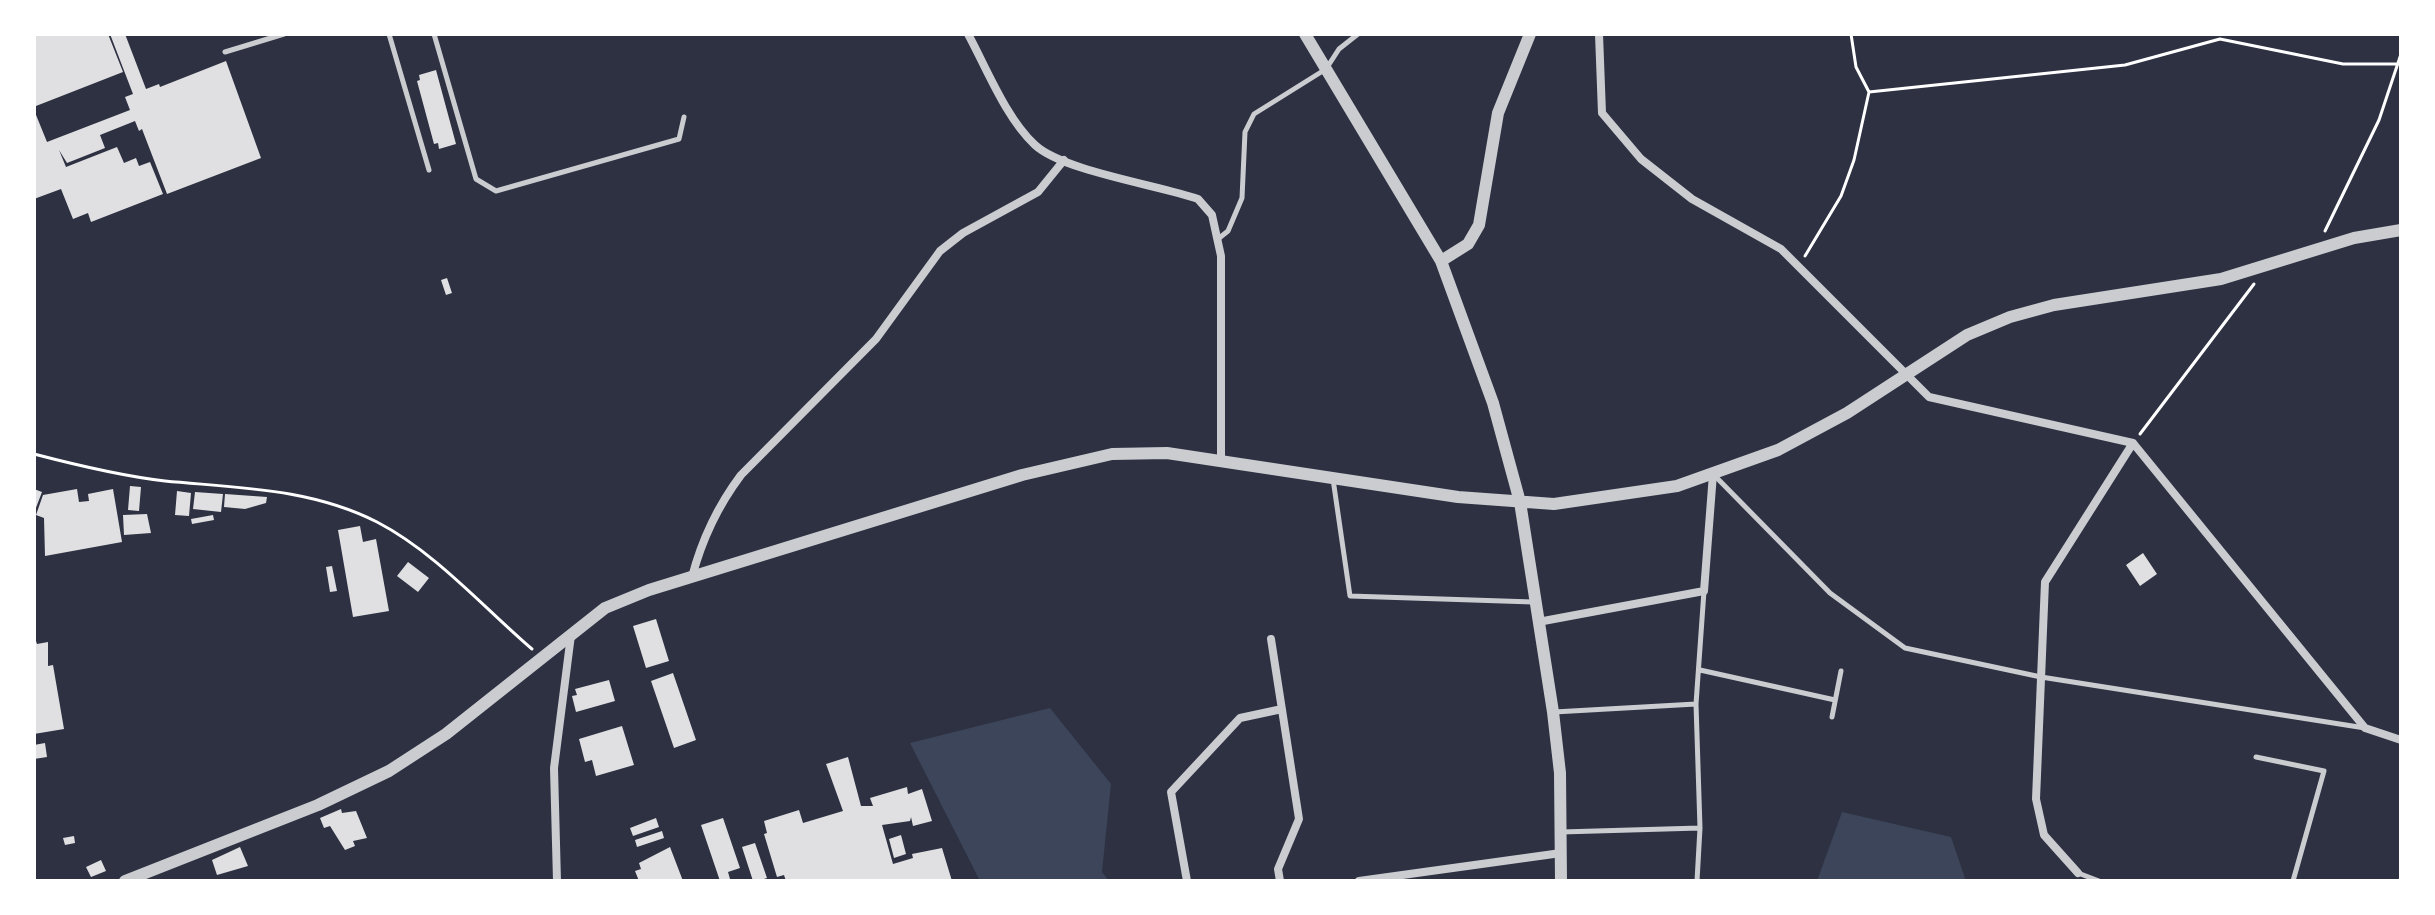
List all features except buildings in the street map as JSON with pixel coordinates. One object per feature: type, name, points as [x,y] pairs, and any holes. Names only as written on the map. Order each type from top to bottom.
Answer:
[{"type":"street","points":[[968,34],[1023,132],[1048,155],[1198,199],[1212,215],[1218,239],[1221,460]]},
{"type":"street","points":[[1305,34],[1441,261],[1475,347],[1520,502],[1553,712],[1561,881]]},
{"type":"street","points":[[1441,261],[1468,244],[1479,225],[1498,113],[1530,34]]},
{"type":"street","points":[[1599,34],[1602,113],[1612,129],[1641,159],[1692,199],[1781,249],[1929,397],[2133,443],[2365,728],[2401,740]]},
{"type":"street","points":[[692,577],[706,533],[723,499],[741,475],[876,339],[940,251],[963,233],[1038,192],[1064,160]]},
{"type":"street","points":[[125,881],[318,805],[389,771],[446,734],[605,608],[692,577],[1071,461],[1112,454],[1167,453],[1520,502],[1554,504],[1617,497],[1677,486],[1778,450],[1847,413],[1905,372],[1967,335],[2010,317],[2054,305],[2221,279],[2318,249],[2401,230]]},
{"type":"street","points":[[2078,873],[2044,835],[2036,799],[2045,582],[2133,443]]},
{"type":"street","points":[[1538,622],[1704,591],[1713,474]]},
{"type":"street","points":[[557,881],[554,768],[572,632]]},
{"type":"street","points":[[1271,639],[1299,819],[1278,869],[1280,881]]},
{"type":"street","points":[[1187,881],[1171,792],[1240,718],[1282,709]]},
{"type":"street","points":[[1359,881],[1561,853]]},
{"type":"lane","points":[[225,52],[284,34]]},
{"type":"lane","points":[[389,34],[429,170]]},
{"type":"lane","points":[[434,34],[476,179],[496,191],[679,139],[684,117]]},
{"type":"lane","points":[[1218,239],[1228,231],[1242,198],[1245,132],[1254,114],[1326,69],[1339,49],[1358,34]]},
{"type":"lane","points":[[1713,474],[1830,593],[1905,648],[2041,677],[2365,728]]},
{"type":"lane","points":[[1333,478],[1350,596],[1534,602]]},
{"type":"lane","points":[[1697,881],[1700,828],[1696,704],[1704,591]]},
{"type":"lane","points":[[1700,670],[1835,700]]},
{"type":"lane","points":[[1832,717],[1841,671]]},
{"type":"lane","points":[[1553,712],[1696,704]]},
{"type":"lane","points":[[2256,757],[2324,771],[2293,881]]},
{"type":"lane","points":[[1561,832],[1700,828]]},
{"type":"lane","points":[[2078,873],[2099,881]]},
{"type":"path","points":[[1799,266],[1841,196],[1854,160],[1869,92],[1856,67],[1851,34]]},
{"type":"path","points":[[2225,34],[2234,41]]},
{"type":"path","points":[[1869,92],[2125,65],[2220,39],[2343,64],[2397,64]]},
{"type":"path","points":[[2318,249],[2379,120],[2401,54]]},
{"type":"path","points":[[2133,443],[2269,265]]},
{"type":"path","points":[[34,454],[162,480],[289,492],[342,506],[379,523],[418,549],[540,657]]},
{"type":"shaded area","points":[[1050,708],[1111,784],[1102,872],[1109,881],[980,881],[910,743]]},
{"type":"shaded area","points":[[1842,812],[1951,837],[1966,881],[1817,881]]}]
